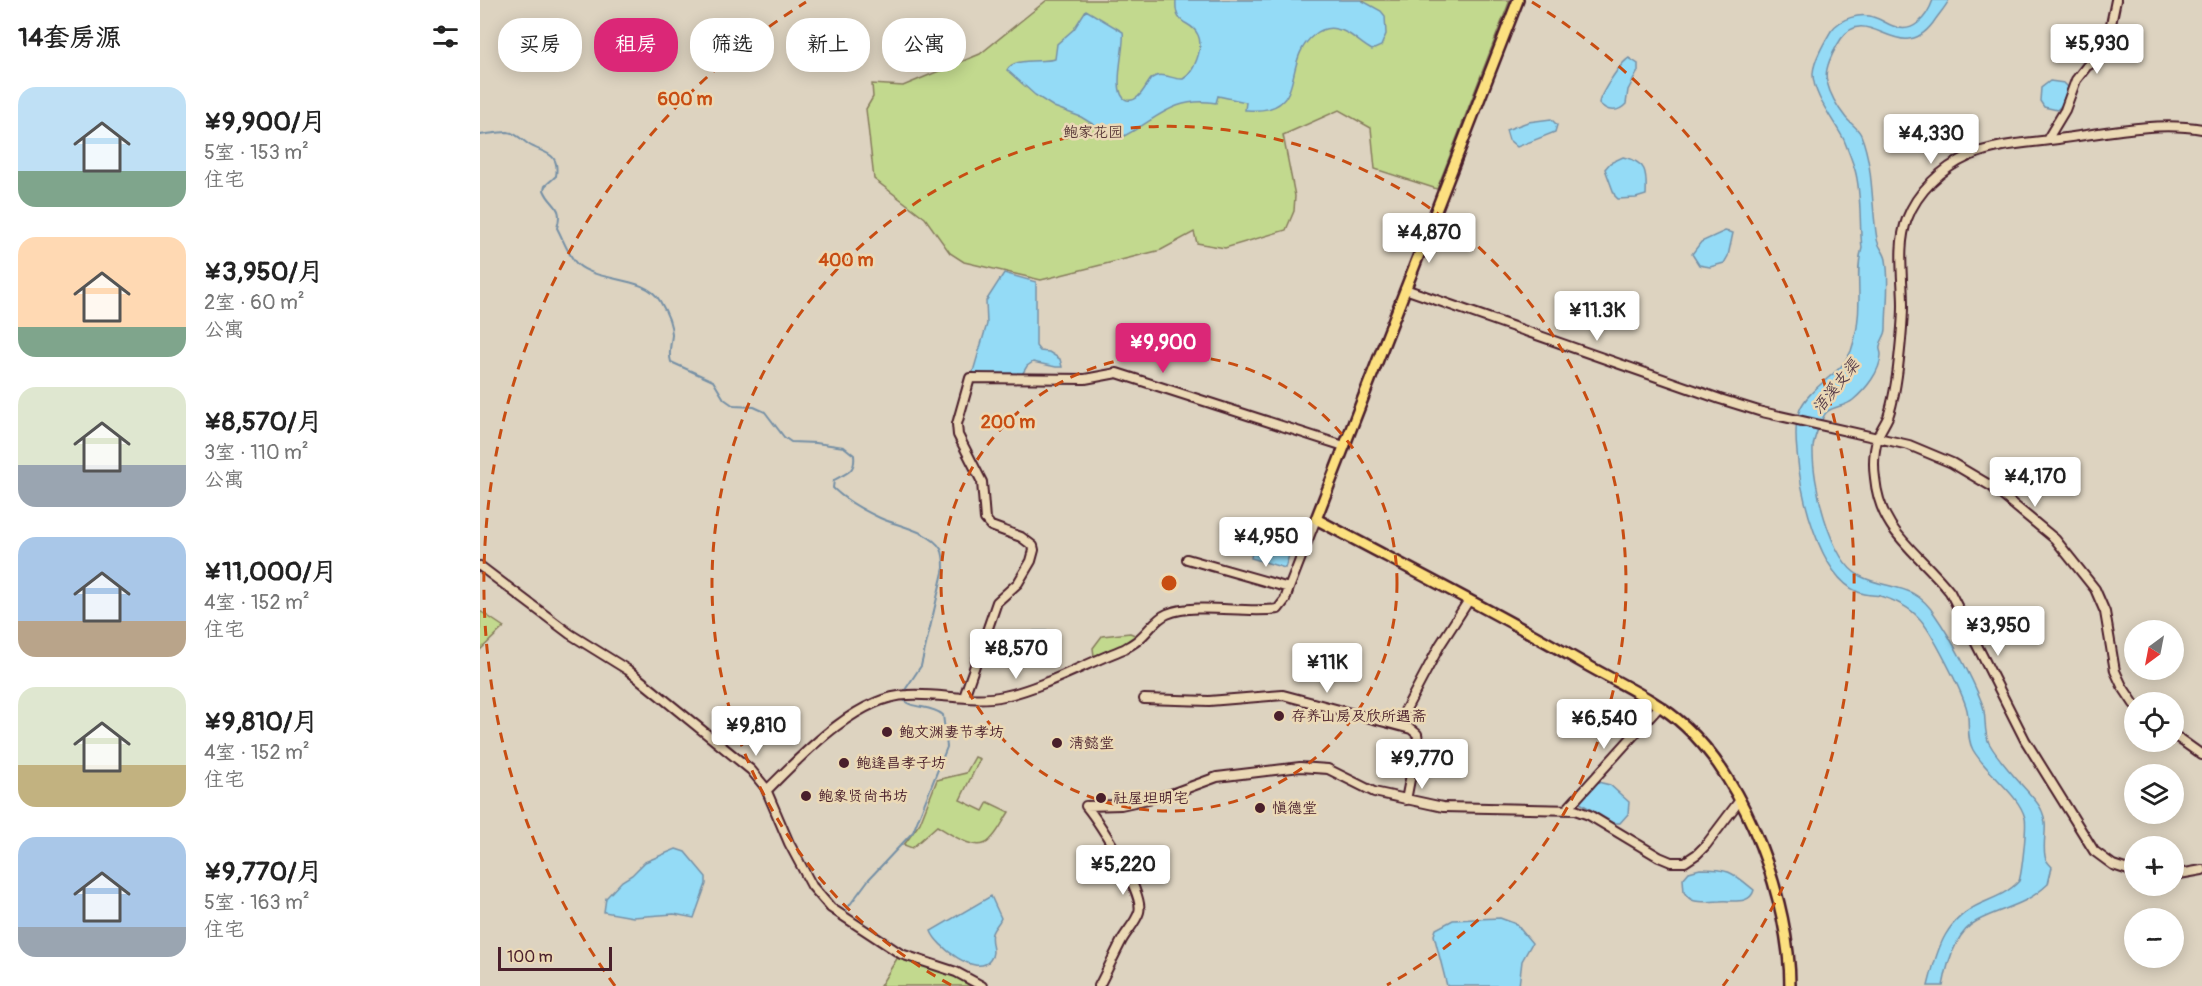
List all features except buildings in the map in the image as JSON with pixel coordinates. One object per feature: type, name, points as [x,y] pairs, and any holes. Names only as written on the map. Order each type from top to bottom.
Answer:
[{"type":"main road","points":[[1518,0],[1317,519],[1552,645],[1659,706],[1685,725],[1702,742],[1740,800],[1763,855],[1777,898],[1788,950],[1790,986]]},
{"type":"street","points":[[2047,140],[2065,110],[2076,80],[2087,66],[2098,60],[2103,51],[2116,0]]},
{"type":"street","points":[[2124,869],[2113,865],[2094,851],[2025,740],[1950,592],[1895,532],[1884,516],[1878,501],[1874,460],[1878,438],[1888,416],[1897,379],[1903,308],[1902,236],[1911,210],[1927,188],[1947,169],[1977,152],[2047,140],[2151,127],[2176,126],[2202,129]]},
{"type":"street","points":[[1405,289],[1720,399],[1924,450],[1966,470],[1990,486],[2055,539],[2075,561],[2099,596],[2105,612],[2115,671],[2126,692]]},
{"type":"street","points":[[964,697],[997,602],[1018,583],[1034,550],[1033,546],[1021,537],[991,526],[985,519],[982,482],[958,435],[957,424],[970,378],[1085,379],[1117,373],[1344,446]]},
{"type":"street","points":[[766,790],[815,742],[878,702],[903,695],[988,698],[1020,692],[1124,649],[1138,640],[1157,620],[1177,611],[1278,609],[1285,600],[1317,519]]},
{"type":"street","points":[[1187,559],[1289,588]]},
{"type":"street","points":[[480,567],[570,634],[628,670],[752,770],[766,790],[789,843],[812,886],[831,908],[901,954],[957,972],[982,986]]},
{"type":"street","points":[[1398,724],[1440,645],[1468,600]]},
{"type":"street","points":[[1144,699],[1209,701],[1283,695],[1398,724],[1415,732],[1418,739],[1406,800]]},
{"type":"street","points":[[1567,809],[1659,706]]},
{"type":"street","points":[[2184,742],[2202,755]]},
{"type":"street","points":[[1099,986],[1140,908],[1133,884],[1097,820],[1086,806],[1121,805],[1171,794],[1217,777],[1300,767],[1328,769],[1374,792],[1443,807],[1575,810],[1589,815],[1673,863],[1685,862],[1702,850],[1740,800]]},
{"type":"street","points":[[2184,873],[2202,870]]},
{"type":"green space","name":"鲍家花园","points":[[1047,0],[1510,0],[1437,189],[1375,169],[1371,128],[1339,110],[1283,135],[1295,196],[1294,211],[1286,230],[1225,248],[1197,243],[1194,232],[1161,250],[1041,280],[964,262],[950,253],[925,218],[874,179],[866,109],[873,97],[872,84],[903,86],[937,72],[966,72],[966,60],[980,54]]},
{"type":"green space","points":[[480,611],[504,627],[480,650]]},
{"type":"green space","points":[[1130,633],[1137,636],[1125,644],[1094,656],[1093,648],[1102,636]]},
{"type":"green space","points":[[975,757],[980,759],[960,800],[983,811],[988,802],[1009,812],[996,834],[984,844],[978,845],[963,841],[937,826],[912,848],[904,845],[920,823],[937,780],[966,773]]},
{"type":"green space","points":[[898,957],[951,975],[974,986],[880,986]]},
{"type":"water","points":[[1176,0],[1361,0],[1381,11],[1385,16],[1386,34],[1381,46],[1372,50],[1341,30],[1330,28],[1321,30],[1304,46],[1287,95],[1279,104],[1267,109],[1245,110],[1246,102],[1218,96],[1216,103],[1187,103],[1175,107],[1120,138],[1112,136],[1081,117],[1054,107],[1035,95],[1007,70],[1016,63],[1055,59],[1057,44],[1074,29],[1086,10],[1123,32],[1120,89],[1122,96],[1127,100],[1135,99],[1155,76],[1163,75],[1183,79],[1191,71],[1197,59],[1200,40],[1195,30],[1180,19],[1176,9]]},
{"type":"water","name":"浯溪支渠","points":[[1933,0],[1949,0],[1933,23],[1920,35],[1908,39],[1896,38],[1873,29],[1862,27],[1851,29],[1841,39],[1828,66],[1826,77],[1832,96],[1843,114],[1860,133],[1865,148],[1877,239],[1886,260],[1888,294],[1886,331],[1875,374],[1853,400],[1831,409],[1823,417],[1814,440],[1813,462],[1824,518],[1839,554],[1860,576],[1900,588],[1927,604],[1954,646],[1978,693],[1989,743],[2002,763],[2038,804],[2044,817],[2045,857],[2052,867],[2048,884],[2030,898],[1987,916],[1970,926],[1954,949],[1943,986],[1928,986],[1945,935],[1960,917],[2002,894],[2019,881],[2024,849],[2025,818],[2016,800],[1973,750],[1967,710],[1960,690],[1931,635],[1919,618],[1911,610],[1896,602],[1858,592],[1844,583],[1832,568],[1822,551],[1807,509],[1796,439],[1797,418],[1804,402],[1841,366],[1851,351],[1858,317],[1859,266],[1862,248],[1859,189],[1855,170],[1844,140],[1816,90],[1813,73],[1815,63],[1831,31],[1845,20],[1851,17],[1870,16],[1893,26],[1907,28],[1923,18]]},
{"type":"water","points":[[2093,32],[2101,36],[2100,47],[2093,58],[2081,61],[2075,56],[2077,44]]},
{"type":"water","points":[[1629,58],[1638,64],[1638,71],[1628,90],[1626,104],[1616,110],[1605,108],[1599,103],[1603,93],[1616,72]]},
{"type":"water","points":[[2050,81],[2064,83],[2068,87],[2062,105],[2057,110],[2044,107],[2040,101],[2041,88]]},
{"type":"water","points":[[1551,119],[1557,125],[1555,132],[1517,147],[1509,140],[1506,130],[1528,122]]},
{"type":"water","points":[[1623,157],[1637,162],[1644,169],[1646,195],[1618,199],[1615,196],[1605,169],[1610,163]]},
{"type":"water","points":[[1725,231],[1733,233],[1728,256],[1724,263],[1710,267],[1699,265],[1692,254],[1701,242]]},
{"type":"water","points":[[1004,273],[1036,282],[1036,346],[1040,351],[1049,352],[1060,359],[1062,367],[1033,362],[1027,366],[1020,378],[972,375],[987,324],[986,301]]},
{"type":"water","points":[[1255,527],[1293,543],[1285,568],[1251,558],[1253,546],[1251,540]]},
{"type":"water","points":[[1034,631],[1048,631],[1057,641],[1056,653],[1044,664],[1028,660],[1023,655],[1025,641]]},
{"type":"water","points":[[1598,782],[1610,785],[1629,802],[1628,814],[1620,823],[1613,823],[1580,803],[1584,793]]},
{"type":"water","points":[[676,849],[685,852],[706,877],[706,884],[694,918],[674,914],[633,917],[604,912],[606,898],[622,881],[645,862]]},
{"type":"water","points":[[1700,869],[1730,873],[1754,890],[1752,895],[1740,901],[1693,901],[1684,892],[1683,879],[1689,872]]},
{"type":"water","points":[[991,896],[1001,918],[992,933],[992,957],[984,965],[967,963],[948,952],[931,931]]},
{"type":"water","points":[[1500,918],[1516,924],[1532,943],[1522,961],[1519,986],[1447,986],[1434,935],[1436,929],[1453,920]]},
{"type":"waterway","points":[[480,135],[508,132],[553,158],[557,168],[556,176],[545,186],[544,190],[558,210],[557,228],[571,256],[586,270],[633,283],[653,293],[660,301],[671,326],[671,362],[713,381],[724,399],[734,406],[754,407],[765,412],[784,437],[791,442],[844,447],[854,455],[852,469],[834,480],[833,488],[867,512],[922,533],[941,549],[944,568],[921,666],[903,693]]},
{"type":"waterway","points":[[846,910],[869,879],[913,832],[947,747],[943,715],[932,709],[910,704],[902,698]]},
{"type":"place","name":"存养山房及欣所遇斋","points":[[1279,716]]},
{"type":"place","name":"鲍文渊妻节孝坊","points":[[887,732]]},
{"type":"place","name":"清懿堂","points":[[1057,743]]},
{"type":"place","name":"鲍逢昌孝子坊","points":[[844,763]]},
{"type":"place","name":"鲍象贤尚书坊","points":[[806,796]]},
{"type":"place","name":"社屋坦明宅","points":[[1101,798]]},
{"type":"place","name":"慎德堂","points":[[1260,808]]}]
